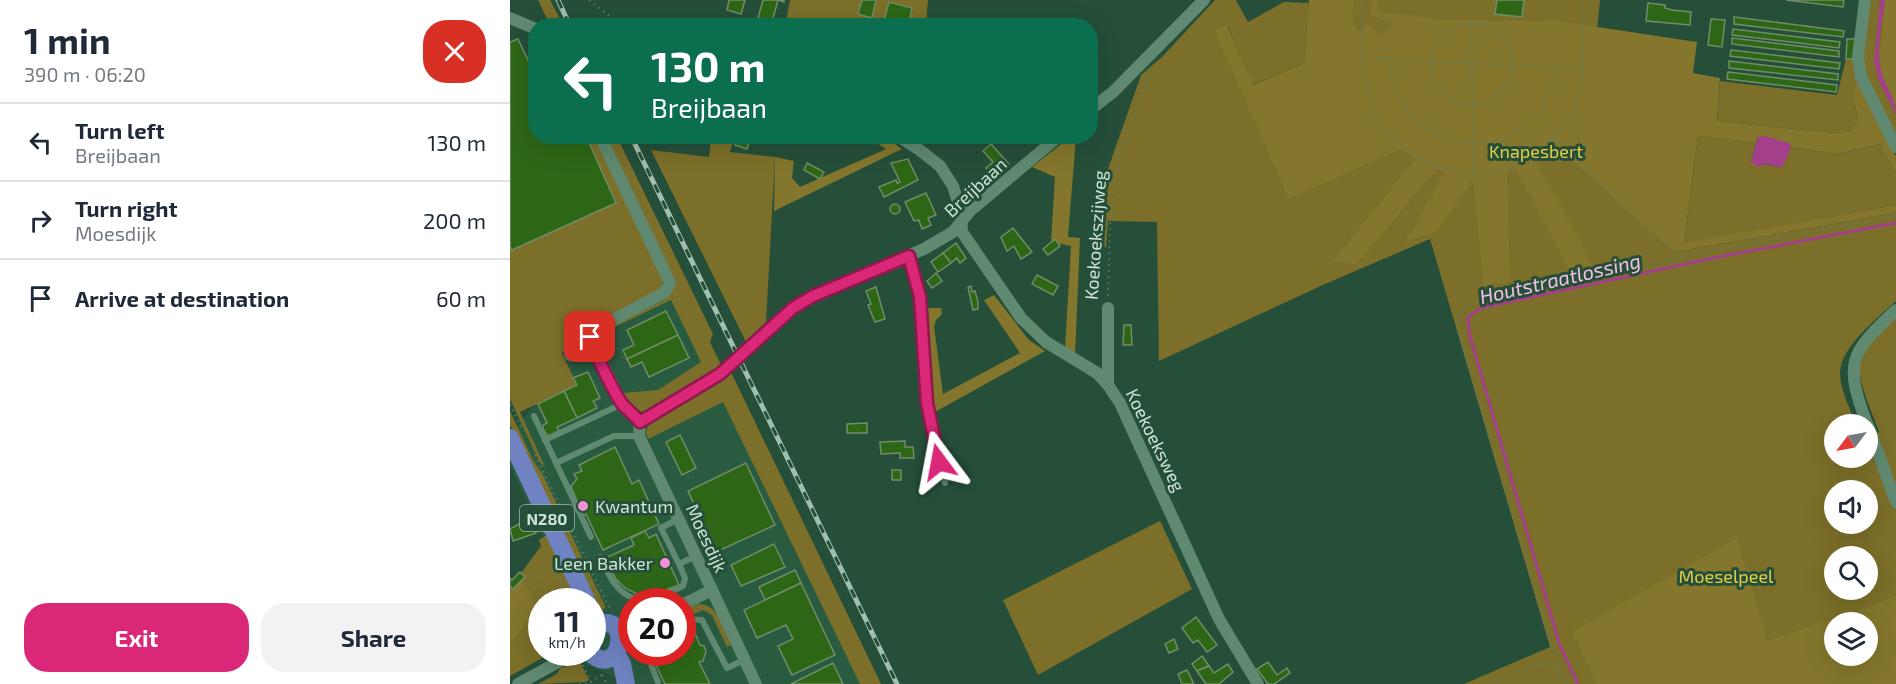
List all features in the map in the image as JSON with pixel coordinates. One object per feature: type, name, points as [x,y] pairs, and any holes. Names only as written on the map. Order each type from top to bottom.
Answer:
[{"type":"main road","name":"N280","points":[[517,435],[579,588]]},
{"type":"main road","name":"N280","points":[[606,645],[622,664],[626,684]]},
{"type":"street","points":[[1098,103],[1146,59],[1204,0]]},
{"type":"street","points":[[1865,0],[1858,57],[1861,76],[1896,147]]},
{"type":"street","points":[[510,18],[528,25]]},
{"type":"street","points":[[604,144],[670,283],[664,293],[592,331],[590,337],[591,345],[599,356],[622,404],[640,422]]},
{"type":"street","name":"Koekoeksweg","points":[[910,144],[940,166],[953,186],[961,212],[962,232],[1021,318],[1046,342],[1097,373],[1108,384],[1120,403],[1219,619],[1258,684]]},
{"type":"street","name":"Breijbaan","points":[[640,422],[720,374],[793,308],[813,296],[909,256],[953,232],[970,211],[1050,144]]},
{"type":"street","name":"Koekoekszijweg","points":[[1108,308],[1108,384]]},
{"type":"street","points":[[1863,414],[1852,376],[1854,362],[1866,338],[1896,310]]},
{"type":"street","points":[[570,356],[591,345]]},
{"type":"street","name":"Moesdijk","points":[[640,422],[639,436],[756,684]]},
{"type":"street","points":[[1878,454],[1896,502]]},
{"type":"street","name":"Moesdijk","points":[[696,597],[712,590]]},
{"type":"street","points":[[518,684],[547,666]]},
{"type":"lane","points":[[909,256],[920,297],[927,403],[945,483]]},
{"type":"lane","points":[[545,440],[622,404]]},
{"type":"lane","points":[[534,416],[591,537]]},
{"type":"lane","points":[[556,463],[614,436],[639,436]]},
{"type":"lane","points":[[600,557],[607,572],[621,591],[633,597],[646,600],[683,586],[685,578],[661,528],[679,519]]},
{"type":"lane","points":[[679,564],[696,556]]},
{"type":"lane","points":[[696,620],[702,620],[727,668],[745,659]]},
{"type":"lane","points":[[652,666],[658,682]]},
{"type":"path","points":[[589,0],[612,18]]},
{"type":"path","points":[[1362,0],[1363,58],[1368,96],[1385,130],[1413,156],[1448,171],[1486,173],[1523,162],[1554,138],[1574,106],[1582,69],[1581,0]]},
{"type":"path","points":[[1471,23],[1474,172]]},
{"type":"path","points":[[1471,23],[1493,29],[1503,39],[1510,51],[1511,65],[1509,78],[1502,88],[1493,97],[1473,103],[1456,101],[1446,94],[1437,85],[1432,73],[1431,61],[1434,47],[1442,35],[1453,27],[1471,23]]},
{"type":"path","points":[[1363,58],[1582,69]]},
{"type":"path","name":"Koekoekszijweg","points":[[1108,308],[1110,224],[1118,157],[1150,72],[1146,59]]},
{"type":"path","points":[[1389,59],[1394,87],[1407,112],[1428,131],[1455,142],[1483,143],[1510,135],[1532,118],[1548,95],[1556,68]]},
{"type":"path","points":[[1554,138],[1674,250],[1675,259]]},
{"type":"path","points":[[1565,684],[1558,668],[1459,334],[1458,319],[1463,308],[1487,297],[1896,215]]},
{"type":"path","points":[[510,404],[517,435]]},
{"type":"path","points":[[533,451],[581,588]]},
{"type":"path","points":[[1491,684],[1498,683],[1533,666],[1548,664],[1558,668]]},
{"type":"path","points":[[591,681],[593,666]]},
{"type":"path","points":[[591,681],[593,666]]},
{"type":"path","points":[[579,684],[591,681]]},
{"type":"shaded area","points":[[1880,0],[1885,0],[1879,41],[1880,66],[1894,102],[1896,115],[1878,79],[1874,60]]},
{"type":"shaded area","points":[[1764,136],[1789,143],[1791,147],[1783,166],[1765,164],[1758,167],[1751,162],[1758,137]]},
{"type":"shaded area","points":[[659,249],[865,684],[620,684],[616,677],[590,666],[606,666],[606,588],[567,588],[510,466],[510,435]]},
{"type":"green space","points":[[538,0],[550,0],[559,18],[547,18]]},
{"type":"green space","points":[[790,0],[928,0],[927,18],[787,18]]},
{"type":"green space","name":"Moeselpeel","points":[[1215,0],[1236,0],[1248,22],[1284,2],[1309,3],[1304,63],[1252,85],[1228,26],[1216,31],[1288,199],[1310,64],[1314,0],[1600,0],[1597,30],[1674,252],[1896,213],[1896,301],[1861,334],[1841,364],[1842,387],[1852,414],[1824,414],[1824,468],[1878,468],[1878,414],[1872,414],[1868,403],[1861,379],[1859,359],[1868,341],[1896,313],[1896,684],[1464,684],[1550,647],[1430,239],[1325,284],[1159,361],[1157,222],[1108,221],[1106,247],[1098,247],[1108,169],[1141,75],[1162,57]]},
{"type":"green space","name":"Knapesbert","points":[[1309,0],[1354,0],[1352,21],[1357,31],[1362,32],[1365,23],[1381,36],[1392,26],[1390,22],[1372,16],[1369,9],[1373,0],[1379,0],[1378,11],[1447,20],[1558,21],[1697,42],[1693,73],[1720,78],[1717,121],[1835,133],[1851,131],[1858,118],[1853,97],[1857,79],[1896,156],[1896,174],[1880,144],[1837,154],[1791,147],[1789,143],[1758,137],[1756,143],[1698,136],[1684,243],[1896,205],[1896,213],[1674,252],[1552,142],[1534,157],[1593,265],[1569,269],[1515,168],[1507,171],[1510,282],[1484,286],[1473,180],[1436,232],[1405,242],[1445,172],[1436,169],[1357,264],[1333,261],[1415,159],[1401,149],[1288,199],[1215,31],[1227,25],[1253,85],[1304,63]]},
{"type":"green space","points":[[1867,0],[1896,0],[1896,141],[1872,95],[1863,66]]},
{"type":"green space","points":[[1885,0],[1896,0],[1896,105],[1882,77],[1879,63]]},
{"type":"green space","points":[[1846,59],[1854,59],[1858,78],[1853,97],[1858,118],[1851,131],[1835,133],[1717,121],[1720,81],[1837,95]]},
{"type":"green space","points":[[1698,136],[1756,143],[1751,162],[1780,167],[1791,147],[1838,154],[1880,144],[1896,174],[1896,205],[1684,244]]},
{"type":"green space","points":[[589,144],[600,144],[662,277],[662,286],[658,293],[588,324],[579,345],[562,353],[577,385],[520,412],[545,467],[539,461],[510,399],[510,246],[512,250],[616,203]]},
{"type":"green space","points":[[606,144],[620,144],[713,334],[710,342],[722,367],[643,412],[635,409],[623,393],[658,390],[701,362],[671,300],[598,335],[602,347],[598,349],[595,346],[596,332],[663,301],[669,295]]},
{"type":"green space","points":[[710,144],[732,144],[730,152],[775,157],[766,322],[746,342],[651,150],[709,157]]},
{"type":"green space","points":[[878,144],[895,144],[902,149],[774,211],[775,157],[794,161],[792,178],[800,187],[886,149]]},
{"type":"green space","points":[[1061,144],[1075,144],[1068,237],[1080,238],[1075,355],[1065,349],[1071,246],[1051,242],[1055,177],[1032,167]]},
{"type":"green space","points":[[994,295],[1029,340],[1045,351],[933,413],[926,308],[941,308],[942,314],[934,326],[943,394],[1020,353],[984,300]]},
{"type":"green space","points":[[731,372],[881,684],[860,684],[723,402],[648,439],[646,433],[649,422]]},
{"type":"green space","points":[[510,411],[597,588],[587,588],[510,425]]},
{"type":"green space","points":[[1160,521],[1192,589],[1038,675],[1003,600]]},
{"type":"green space","points":[[548,536],[573,588],[528,588],[519,576],[541,546],[539,540]]},
{"type":"green space","name":"Moeselpeel","points":[[1737,538],[1767,641],[1824,622],[1824,666],[1878,666],[1878,612],[1855,612],[1896,596],[1896,684],[1597,684],[1572,632]]},
{"type":"green space","points":[[519,576],[528,588],[528,620],[510,643],[510,589]]},
{"type":"green space","points":[[696,605],[711,608],[723,625],[731,645],[727,647],[712,615],[703,610],[696,613]]},
{"type":"green space","points":[[528,620],[528,666],[510,676],[510,643]]},
{"type":"green space","points":[[582,666],[589,680],[538,684],[557,674],[560,668]]},
{"type":"building","points":[[729,0],[745,0],[741,14],[727,10]]},
{"type":"building","points":[[763,0],[778,0],[773,18],[758,18]]},
{"type":"building","points":[[862,0],[876,0],[872,18],[858,14]]},
{"type":"building","points":[[1497,0],[1524,0],[1522,17],[1495,14]]},
{"type":"building","points":[[1786,0],[1844,0],[1843,7]]},
{"type":"building","points":[[889,2],[912,8],[910,18],[885,18]]},
{"type":"building","points":[[1648,3],[1665,5],[1665,8],[1672,10],[1691,12],[1690,25],[1646,21]]},
{"type":"building","points":[[1734,17],[1844,31],[1843,37],[1734,24]]},
{"type":"building","points":[[1711,19],[1725,20],[1722,47],[1708,45]]},
{"type":"building","points":[[1733,29],[1840,42],[1839,48],[1732,35]]},
{"type":"building","points":[[1732,38],[1839,51],[1839,57],[1732,44]]},
{"type":"building","points":[[518,39],[528,60],[528,144],[590,144],[616,203],[512,250],[510,246],[510,42]]},
{"type":"building","points":[[1847,39],[1855,39],[1854,59],[1846,59]]},
{"type":"building","points":[[1731,50],[1840,63],[1839,69],[1730,56]]},
{"type":"building","points":[[1729,61],[1838,74],[1838,80],[1729,68]]},
{"type":"building","points":[[1728,72],[1837,85],[1836,92],[1727,79]]},
{"type":"building","points":[[735,144],[749,144],[747,149]]},
{"type":"building","points":[[991,144],[1009,164],[995,177],[986,168],[993,162],[983,151]]},
{"type":"building","points":[[908,159],[918,180],[884,197],[879,187],[896,180],[897,183],[900,182],[891,163]]},
{"type":"building","points":[[807,163],[824,172],[820,179],[804,170]]},
{"type":"building","points":[[926,193],[936,215],[928,218],[931,225],[922,229],[919,220],[914,221],[905,202]]},
{"type":"building","points":[[895,204],[899,205],[899,213],[895,214],[891,213],[890,209],[891,205]]},
{"type":"building","points":[[1013,228],[1032,252],[1021,259],[1014,246],[1007,251],[1001,237]]},
{"type":"building","points":[[1055,239],[1060,246],[1048,255],[1043,249]]},
{"type":"building","points":[[956,243],[966,258],[960,263],[957,258],[951,263],[943,253]]},
{"type":"building","points":[[943,253],[951,263],[938,272],[931,262]]},
{"type":"building","points":[[936,273],[942,281],[932,288],[927,281]]},
{"type":"building","points":[[1037,275],[1058,286],[1053,295],[1032,284]]},
{"type":"building","points":[[971,286],[978,302],[978,309],[973,310],[968,287]]},
{"type":"building","points":[[876,287],[885,319],[875,322],[868,305],[871,304],[866,291]]},
{"type":"building","points":[[666,311],[678,335],[627,359],[623,350],[634,345],[627,330]]},
{"type":"building","points":[[1124,325],[1131,325],[1132,345],[1123,345]]},
{"type":"building","points":[[678,335],[689,358],[649,377],[642,362],[631,367],[627,359]]},
{"type":"building","points":[[588,372],[600,398],[593,401],[597,408],[577,418],[564,391],[577,385],[573,378]]},
{"type":"building","points":[[564,391],[577,418],[557,427],[559,431],[548,436],[543,429],[543,425],[547,423],[538,404]]},
{"type":"building","points":[[867,423],[867,433],[847,433],[847,424]]},
{"type":"building","points":[[680,435],[696,468],[682,475],[666,442]]},
{"type":"building","points":[[905,441],[905,447],[913,447],[914,458],[900,458],[900,453],[881,454],[880,442]]},
{"type":"building","points":[[615,447],[632,484],[639,480],[659,524],[603,550],[586,514],[583,516],[571,486],[577,479],[574,474],[582,471],[579,465]]},
{"type":"building","points":[[746,463],[775,525],[716,552],[688,491]]},
{"type":"building","points":[[892,470],[901,470],[901,480],[892,480]]},
{"type":"building","points":[[529,518],[536,533],[513,541],[510,529]]},
{"type":"building","points":[[645,531],[649,538],[656,534],[679,585],[671,588],[625,588],[616,579],[605,558],[634,545],[631,538]]},
{"type":"building","points":[[774,544],[785,567],[741,586],[731,565]]},
{"type":"building","points":[[795,570],[801,583],[765,600],[759,587]]},
{"type":"building","points":[[520,572],[525,577],[513,589],[510,586],[510,578],[512,580]]},
{"type":"building","points":[[801,583],[835,655],[792,675],[778,646],[793,639],[786,625],[757,638],[744,610]]},
{"type":"building","points":[[1196,617],[1217,645],[1207,652],[1198,640],[1193,643],[1182,628]]},
{"type":"building","points":[[696,636],[706,651],[703,661],[699,662],[710,684],[665,684],[657,666],[696,666]]},
{"type":"building","points":[[1174,639],[1178,649],[1169,653],[1165,644]]},
{"type":"building","points":[[1202,656],[1209,666],[1197,671],[1192,664]]},
{"type":"building","points":[[1268,662],[1277,675],[1287,668],[1290,673],[1274,684],[1268,684],[1257,669]]},
{"type":"building","points":[[833,663],[843,684],[791,684]]},
{"type":"building","points":[[1228,664],[1233,672],[1219,684],[1206,684],[1197,671],[1209,666],[1214,673]]},
{"type":"building","points":[[1187,670],[1194,684],[1182,684],[1178,674]]},
{"type":"waterway","name":"Houtstraatlossing","points":[[1578,684],[1560,646],[1469,333],[1468,317],[1481,308],[1718,257],[1896,223]]},
{"type":"railway","points":[[558,0],[566,18]]},
{"type":"railway","points":[[635,144],[897,684]]},
{"type":"place","name":"Kwantum","points":[[583,506]]},
{"type":"place","name":"Leen Bakker","points":[[665,563]]},
{"type":"route","points":[[590,337],[591,345],[599,356],[622,404],[640,422],[727,369],[793,308],[813,296],[909,256],[920,297],[927,403],[939,462]]}]
